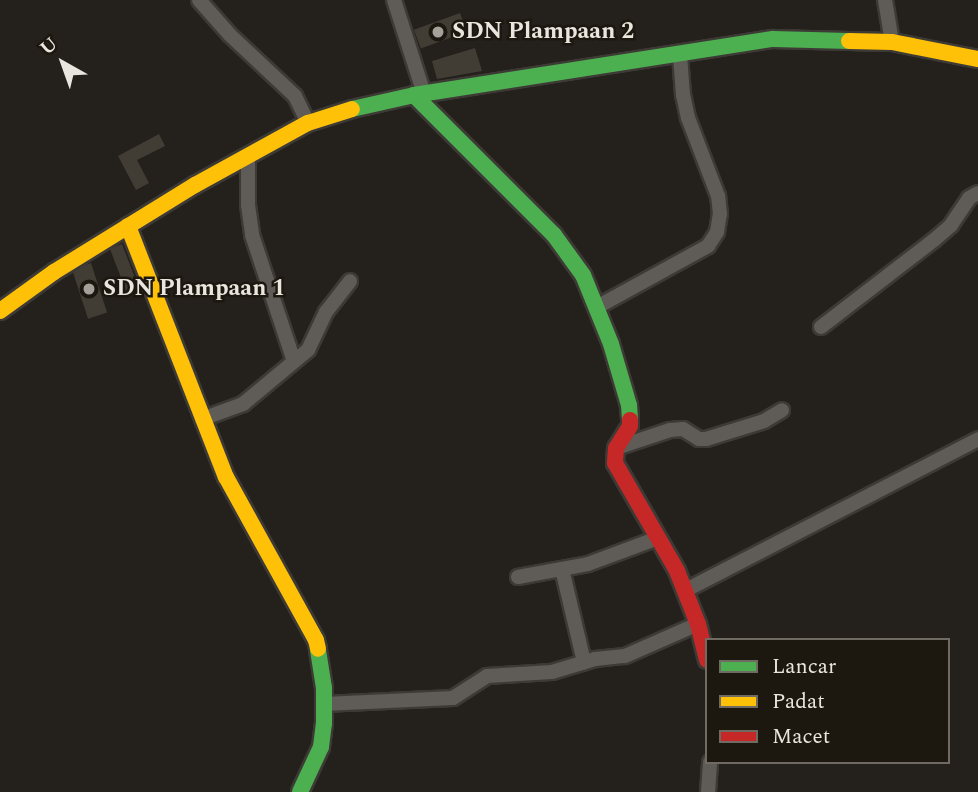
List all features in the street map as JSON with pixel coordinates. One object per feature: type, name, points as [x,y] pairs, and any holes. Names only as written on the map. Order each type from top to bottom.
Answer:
[{"type":"street","points":[[199,0],[230,34],[291,91],[308,123]]},
{"type":"street","points":[[394,0],[419,95],[554,235],[583,275],[597,307],[629,405],[630,426],[616,448],[615,463],[618,473],[686,590],[705,652]]},
{"type":"street","points":[[885,0],[892,42]]},
{"type":"street","points":[[0,311],[54,272],[195,184],[308,123],[419,95],[773,39],[892,42],[978,59]]},
{"type":"street","points":[[597,307],[708,246],[717,232],[720,214],[718,195],[688,118],[682,95],[680,55]]},
{"type":"street","points":[[248,156],[247,205],[252,235],[294,361]]},
{"type":"street","points":[[821,327],[934,240],[951,225],[969,198],[978,193]]},
{"type":"street","points":[[128,226],[226,477],[275,569],[313,632],[324,704],[321,747],[300,792]]},
{"type":"street","points":[[202,419],[243,404],[308,350],[326,312],[350,281]]},
{"type":"street","points":[[616,448],[670,430],[687,430],[699,439],[706,439],[764,421],[782,410]]},
{"type":"street","points":[[686,590],[978,439]]},
{"type":"street","points":[[518,577],[588,564],[658,538]]},
{"type":"street","points":[[562,569],[584,662]]},
{"type":"street","points":[[324,704],[453,698],[487,676],[552,672],[584,662],[625,656],[698,624]]},
{"type":"street","points":[[708,792],[710,764]]},
{"type":"building","name":"SDN Plampaan 2","points":[[460,13],[467,32],[421,49],[414,30]]},
{"type":"building","name":"SDN Plampaan 2","points":[[475,48],[482,71],[437,79],[432,61]]},
{"type":"building","points":[[159,134],[165,146],[137,160],[149,183],[136,190],[118,156]]},
{"type":"building","points":[[122,244],[140,290],[127,294],[110,249]]},
{"type":"building","name":"SDN Plampaan 1","points":[[91,263],[107,312],[88,319],[72,269]]},
{"type":"traffic: fast","points":[[352,109],[414,95],[773,39],[849,41]]},
{"type":"traffic: fast","points":[[414,95],[554,235],[583,275],[611,344],[629,405],[630,420]]},
{"type":"traffic: fast","points":[[300,792],[321,747],[324,724],[324,688],[318,649]]},
{"type":"traffic: slow","points":[[849,41],[892,42],[978,59]]},
{"type":"traffic: slow","points":[[0,311],[54,272],[195,185],[308,123],[352,109]]},
{"type":"traffic: slow","points":[[128,226],[226,477],[316,640],[318,649]]},
{"type":"traffic: jam","points":[[630,420],[630,426],[616,448],[615,463],[677,571],[698,624],[705,652]]},
{"type":"place","name":"SDN Plampaan 2","points":[[438,32]]},
{"type":"place","name":"SDN Plampaan 1","points":[[89,289]]}]
